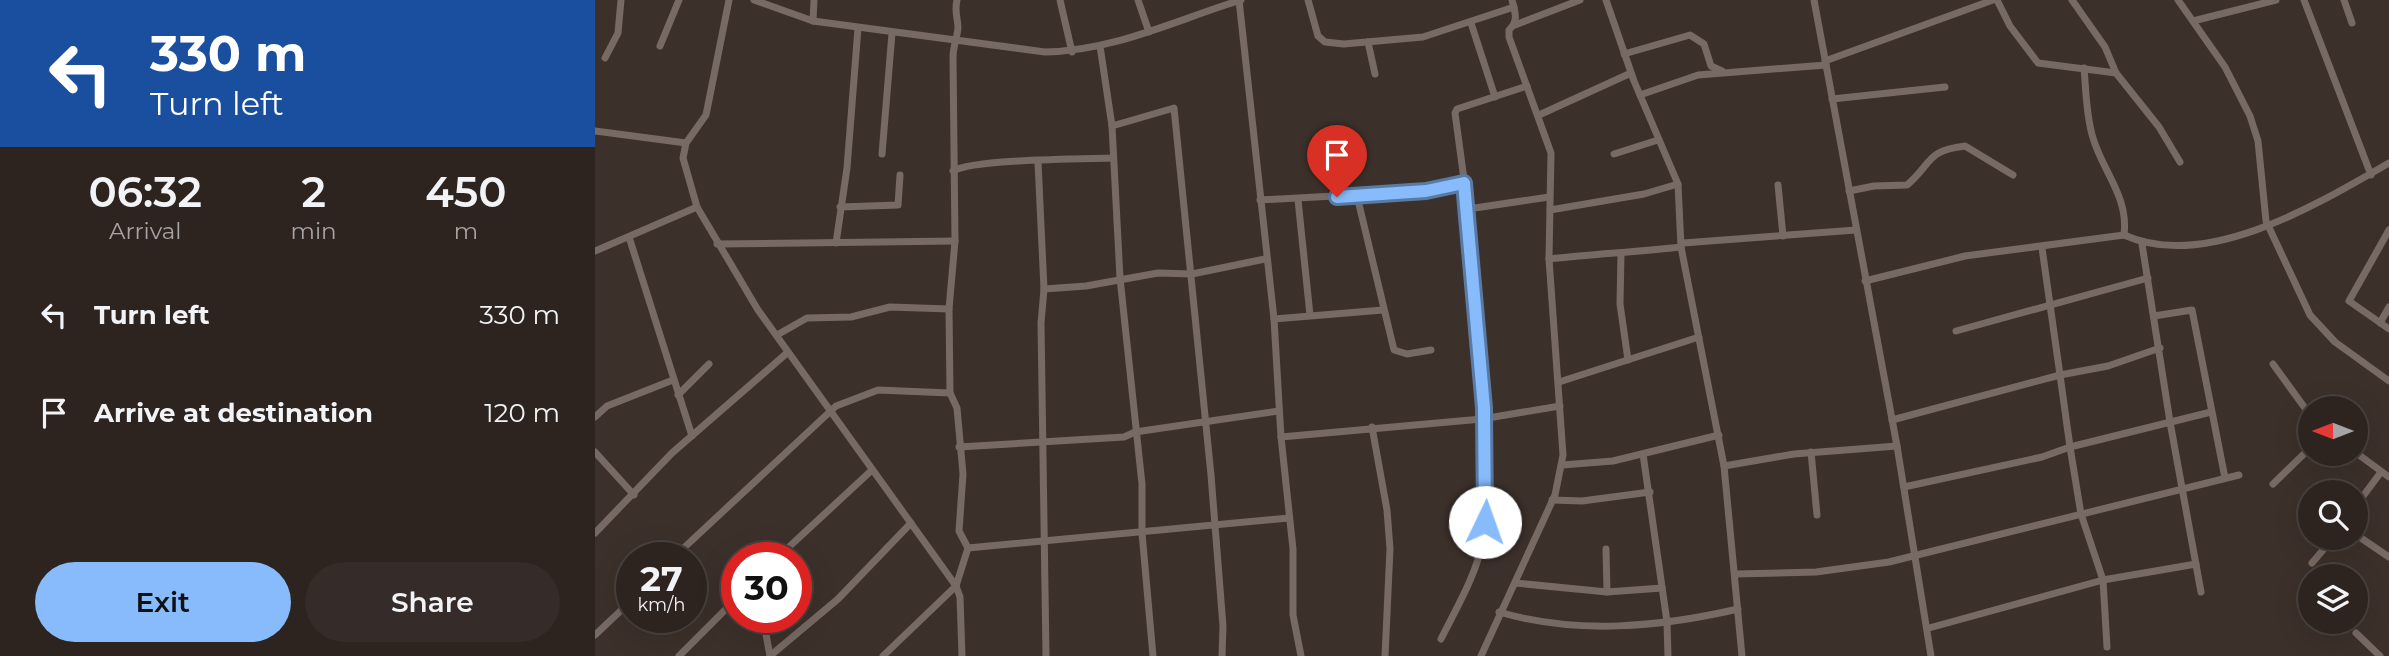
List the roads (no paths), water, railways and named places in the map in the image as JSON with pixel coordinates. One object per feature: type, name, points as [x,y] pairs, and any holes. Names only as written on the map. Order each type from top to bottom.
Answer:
[{"type":"street","points":[[605,58],[618,33],[621,0]]},
{"type":"street","points":[[660,46],[679,0]]},
{"type":"street","points":[[729,0],[706,115],[686,143],[683,158],[686,177],[697,207],[717,244],[787,353],[956,586],[960,597],[962,656]]},
{"type":"street","points":[[754,0],[813,21],[1045,52],[1072,52],[1100,46],[1149,32],[1217,3],[1240,0],[1265,260],[1274,319],[1289,518],[1293,615],[1301,656]]},
{"type":"street","points":[[813,21],[814,0]]},
{"type":"street","points":[[883,656],[956,586],[968,548],[958,531],[963,474],[957,408],[950,393],[949,309],[955,241],[953,41],[958,30],[954,15],[957,0]]},
{"type":"street","points":[[1060,0],[1072,52]]},
{"type":"street","points":[[1138,0],[1149,32]]},
{"type":"street","points":[[1308,0],[1321,40],[1343,44],[1423,37],[1471,23],[1513,4],[1515,24]]},
{"type":"street","points":[[1481,656],[1552,500],[1562,465],[1559,382],[1549,259],[1552,160],[1539,115],[1509,37],[1509,30],[1515,24],[1580,0]]},
{"type":"street","points":[[1606,0],[1631,73],[1678,184],[1682,245],[1724,466],[1742,656]]},
{"type":"street","points":[[1814,0],[1897,446],[1914,556],[1929,628],[1931,656]]},
{"type":"street","points":[[1640,95],[1698,75],[1826,63],[1995,0],[2033,60],[2038,63],[2116,73]]},
{"type":"street","points":[[2072,0],[2105,47],[2116,73],[2159,127],[2179,162]]},
{"type":"street","points":[[2178,0],[2225,67],[2255,128],[2268,225],[2310,315],[2335,342],[2389,381]]},
{"type":"street","points":[[2193,21],[2276,0]]},
{"type":"street","points":[[2304,0],[2371,175]]},
{"type":"street","points":[[2344,0],[2352,23]]},
{"type":"street","points":[[1471,23],[1495,97]]},
{"type":"street","points":[[836,243],[847,168],[858,28]]},
{"type":"street","points":[[883,154],[892,33]]},
{"type":"street","points":[[1624,54],[1690,36],[1703,44],[1711,66],[1722,72]]},
{"type":"street","points":[[1368,42],[1375,75]]},
{"type":"street","points":[[1100,46],[1112,126],[1119,278],[1142,484],[1142,533],[1153,656]]},
{"type":"street","points":[[2084,68],[2092,137],[2111,172],[2123,206],[2124,235]]},
{"type":"street","points":[[1539,115],[1631,73]]},
{"type":"street","points":[[1441,639],[1471,576],[1483,537],[1486,481],[1481,372],[1468,251],[1468,209],[1462,145],[1455,113],[1457,109],[1527,86]]},
{"type":"street","points":[[1832,99],[1945,87]]},
{"type":"street","points":[[1112,126],[1174,108],[1215,526],[1222,656]]},
{"type":"street","points":[[595,131],[686,143]]},
{"type":"street","points":[[1614,154],[1658,140]]},
{"type":"street","points":[[1849,191],[1874,186],[1906,185],[1931,156],[1965,146],[2013,175]]},
{"type":"street","points":[[953,166],[1113,158]]},
{"type":"street","points":[[1038,162],[1044,289],[1046,656]]},
{"type":"street","points":[[1865,281],[1965,256],[2042,248],[2124,235],[2143,244],[2194,246],[2268,225],[2371,175],[2389,163]]},
{"type":"street","points":[[840,207],[898,205],[900,175]]},
{"type":"street","points":[[1260,200],[1299,200],[1426,191],[1464,183]]},
{"type":"street","points":[[1550,210],[1644,194],[1678,184]]},
{"type":"street","points":[[1778,185],[1783,236]]},
{"type":"street","points":[[1357,196],[1394,350],[1407,354],[1431,350]]},
{"type":"street","points":[[1468,209],[1549,197]]},
{"type":"street","points":[[1299,200],[1310,315]]},
{"type":"street","points":[[595,251],[697,207]]},
{"type":"street","points":[[1549,259],[1856,230]]},
{"type":"street","points":[[2389,230],[2349,301],[2389,329]]},
{"type":"street","points":[[629,237],[692,436]]},
{"type":"street","points":[[717,244],[955,241]]},
{"type":"street","points":[[2143,244],[2170,422],[2201,592]]},
{"type":"street","points":[[2042,248],[2081,514],[2103,580],[2107,647]]},
{"type":"street","points":[[1621,254],[1620,304],[1627,360]]},
{"type":"street","points":[[1044,289],[1086,286],[1158,273],[1192,274],[1265,260]]},
{"type":"street","points":[[1956,331],[2148,278]]},
{"type":"street","points":[[777,335],[807,318],[851,317],[890,307],[949,309]]},
{"type":"street","points":[[2380,323],[2389,307]]},
{"type":"street","points":[[1274,319],[1383,310]]},
{"type":"street","points":[[2154,316],[2192,310],[2225,478]]},
{"type":"street","points":[[1559,382],[1699,337]]},
{"type":"street","points":[[1892,420],[2060,375],[2108,366],[2160,348]]},
{"type":"street","points":[[595,533],[692,436],[787,353]]},
{"type":"street","points":[[678,395],[709,364]]},
{"type":"street","points":[[2273,365],[2298,399]]},
{"type":"street","points":[[595,417],[607,406],[673,380]]},
{"type":"street","points":[[690,542],[828,412],[855,397],[878,390],[950,393]]},
{"type":"street","points":[[1281,436],[1482,419],[1560,406]]},
{"type":"street","points":[[959,447],[1124,437],[1136,432],[1279,411]]},
{"type":"street","points":[[1903,487],[2042,457],[2070,447],[2211,412]]},
{"type":"street","points":[[1371,427],[1385,499],[1390,549],[1385,656]]},
{"type":"street","points":[[1562,465],[1643,454],[1719,435]]},
{"type":"street","points":[[1724,466],[1811,452],[1897,446]]},
{"type":"street","points":[[595,452],[634,495]]},
{"type":"street","points":[[1811,452],[1817,514]]},
{"type":"street","points":[[1643,454],[1667,622],[1668,656]]},
{"type":"street","points":[[2273,484],[2298,460]]},
{"type":"street","points":[[2368,462],[2389,477]]},
{"type":"street","points":[[794,542],[872,470]]},
{"type":"street","points":[[2368,490],[2381,472]]},
{"type":"street","points":[[1735,574],[1816,572],[1914,556],[2239,475]]},
{"type":"street","points":[[1552,500],[1582,501],[1650,492]]},
{"type":"street","points":[[968,548],[1289,518]]},
{"type":"street","points":[[766,633],[770,656],[838,599],[911,523]]},
{"type":"street","points":[[2368,543],[2389,558]]},
{"type":"street","points":[[1606,550],[1607,592]]},
{"type":"street","points":[[2312,563],[2323,550]]},
{"type":"street","points":[[1929,628],[2103,580],[2196,564]]},
{"type":"street","points":[[1515,583],[1607,592],[1662,587]]},
{"type":"street","points":[[1499,612],[1521,619],[1579,627],[1667,622],[1738,609]]},
{"type":"street","points":[[679,656],[721,614]]},
{"type":"street","points":[[595,635],[616,615]]},
{"type":"street","points":[[2357,634],[2380,656]]}]
